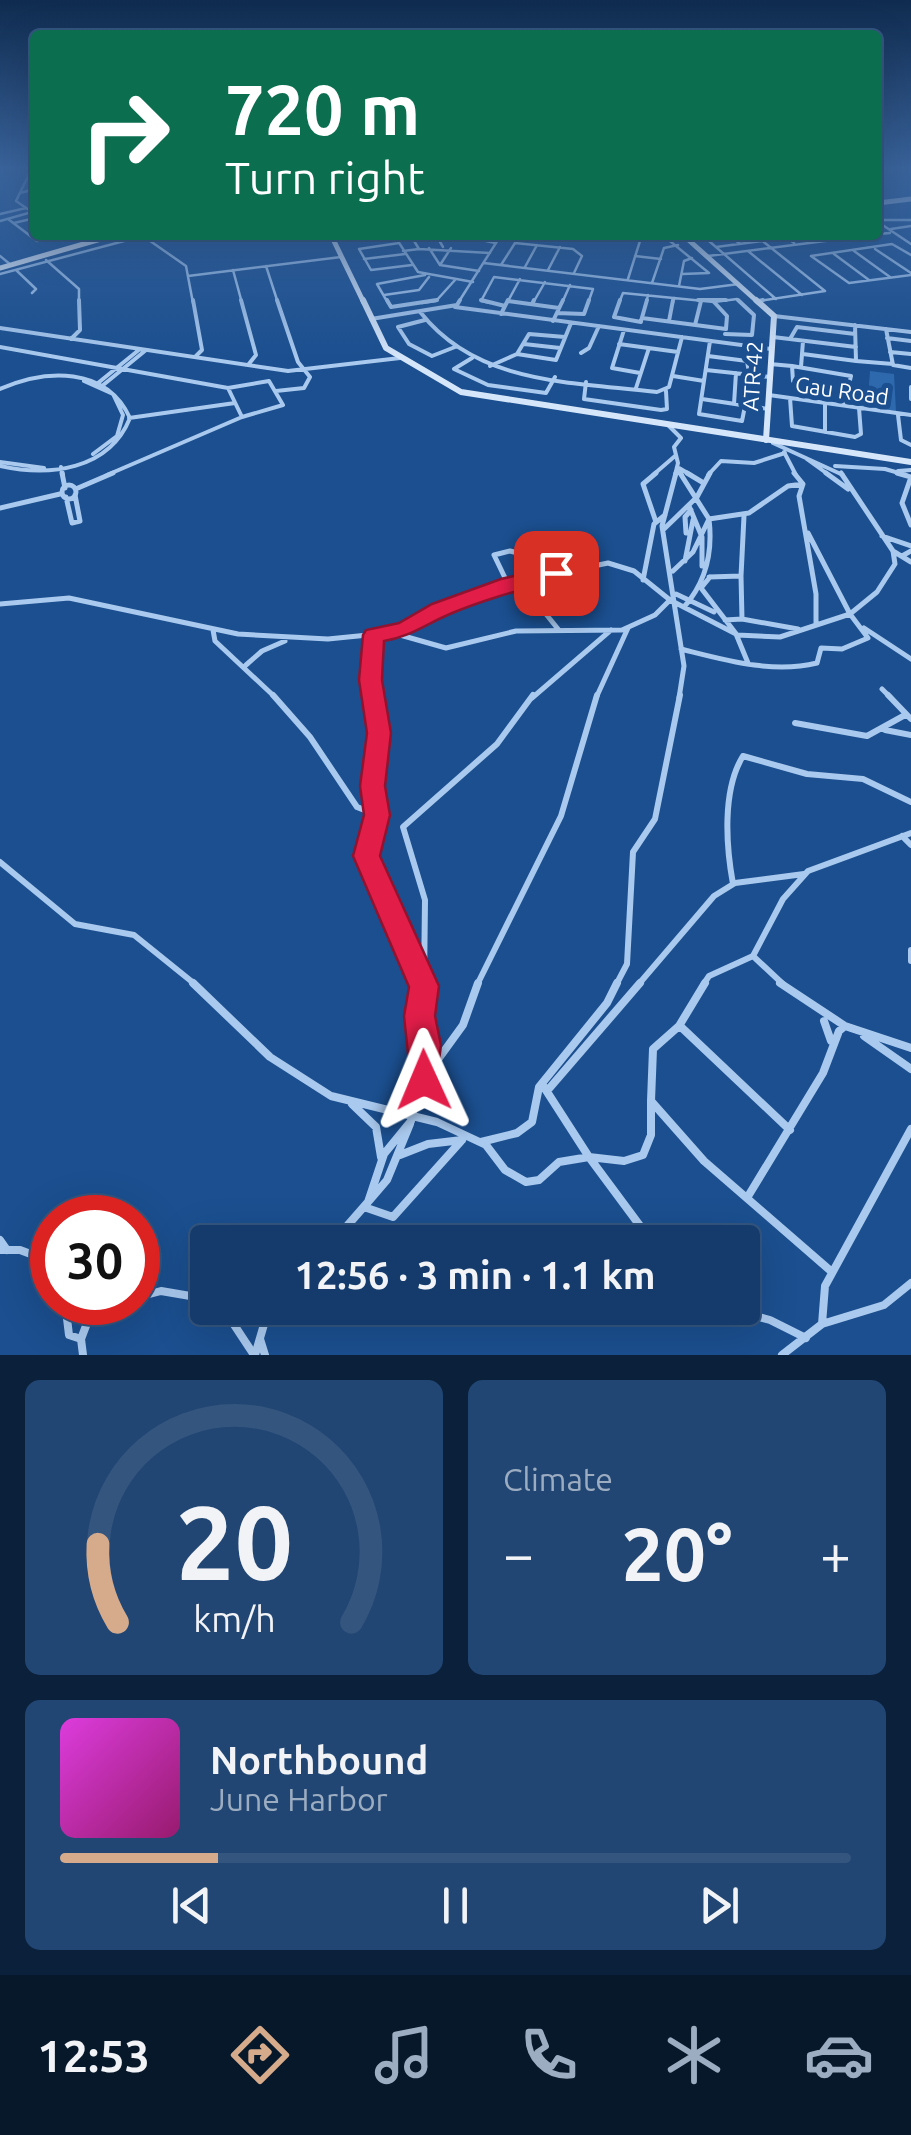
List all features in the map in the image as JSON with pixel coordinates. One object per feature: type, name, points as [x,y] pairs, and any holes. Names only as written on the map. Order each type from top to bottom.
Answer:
[{"type":"main road","points":[[0,271],[100,240]]},
{"type":"main road","points":[[333,240],[382,343],[400,358],[469,395],[768,440],[911,471]]},
{"type":"main road","name":"ATR-42","points":[[689,240],[774,316],[768,440]]},
{"type":"street","points":[[890,231],[911,244]]},
{"type":"street","points":[[902,238],[911,237]]},
{"type":"street","points":[[13,268],[125,240]]},
{"type":"street","points":[[147,240],[185,264],[202,350],[195,357]]},
{"type":"street","points":[[392,240],[360,248],[372,270],[412,265]]},
{"type":"street","points":[[397,240],[412,265],[427,276]]},
{"type":"street","points":[[413,240],[419,249]]},
{"type":"street","points":[[439,240],[443,247]]},
{"type":"street","points":[[477,240],[496,243]]},
{"type":"street","points":[[455,307],[498,240]]},
{"type":"street","points":[[628,280],[644,240]]},
{"type":"street","points":[[670,240],[708,274],[682,274]]},
{"type":"street","points":[[708,240],[776,298]]},
{"type":"street","points":[[735,240],[740,244]]},
{"type":"street","points":[[790,240],[796,245]]},
{"type":"street","points":[[708,256],[838,240]]},
{"type":"street","points":[[877,240],[882,246]]},
{"type":"street","points":[[716,247],[762,241],[825,290],[759,301]]},
{"type":"street","points":[[807,243],[821,254]]},
{"type":"street","points":[[501,265],[512,244],[537,245],[582,255],[574,274]]},
{"type":"street","points":[[911,255],[894,244],[811,256],[846,282],[911,274]]},
{"type":"street","points":[[525,268],[537,245]]},
{"type":"street","points":[[652,283],[664,248],[678,246]]},
{"type":"street","points":[[364,259],[443,247],[490,252]]},
{"type":"street","points":[[872,247],[911,274]]},
{"type":"street","points":[[429,248],[440,265],[479,271]]},
{"type":"street","points":[[440,265],[452,248]]},
{"type":"street","points":[[548,270],[560,248]]},
{"type":"street","points":[[683,250],[698,248]]},
{"type":"street","points":[[852,250],[892,278]]},
{"type":"street","points":[[748,251],[802,295]]},
{"type":"street","points":[[78,252],[84,256]]},
{"type":"street","points":[[831,252],[870,280]]},
{"type":"street","points":[[0,256],[34,290],[31,293]]},
{"type":"street","points":[[636,256],[660,259]]},
{"type":"street","points":[[188,276],[341,257]]},
{"type":"street","points":[[48,258],[79,289],[80,330],[71,339]]},
{"type":"street","points":[[679,286],[684,261],[692,258]]},
{"type":"street","points":[[484,262],[679,286],[710,288],[739,284]]},
{"type":"street","points":[[266,266],[310,377],[306,387],[276,391]]},
{"type":"street","points":[[508,277],[514,266]]},
{"type":"street","points":[[232,270],[256,355],[248,365]]},
{"type":"street","points":[[557,284],[562,272]]},
{"type":"street","points":[[383,295],[419,290],[427,276]]},
{"type":"street","points":[[455,280],[444,296],[392,308],[378,282],[427,276],[473,282]]},
{"type":"street","points":[[492,278],[520,279],[593,289],[584,314],[532,304],[481,301],[492,278]]},
{"type":"street","points":[[501,314],[520,279]]},
{"type":"street","points":[[532,304],[544,282]]},
{"type":"street","points":[[554,321],[570,285]]},
{"type":"street","points":[[666,297],[669,285]]},
{"type":"street","points":[[710,288],[722,300]]},
{"type":"street","points":[[622,293],[666,297],[738,300],[754,316],[751,336],[695,325],[614,317],[622,293]]},
{"type":"street","points":[[638,332],[648,295]]},
{"type":"street","points":[[669,322],[674,298]]},
{"type":"street","points":[[695,325],[701,301]]},
{"type":"street","points":[[714,302],[727,316],[723,343]]},
{"type":"street","points":[[371,320],[455,307],[771,349]]},
{"type":"street","points":[[421,313],[433,334],[490,366],[666,391]]},
{"type":"street","points":[[774,316],[911,332]]},
{"type":"street","points":[[425,320],[398,327],[409,344],[432,356],[456,348]]},
{"type":"street","points":[[517,354],[556,360],[571,323]]},
{"type":"street","points":[[854,325],[856,361]]},
{"type":"street","points":[[580,353],[589,348],[599,326]]},
{"type":"street","points":[[790,339],[792,329],[799,327],[855,334]]},
{"type":"street","points":[[0,328],[304,370],[400,358]]},
{"type":"street","points":[[886,329],[892,364]]},
{"type":"street","points":[[624,330],[612,368],[640,373]]},
{"type":"street","points":[[490,366],[517,354],[531,333],[565,337]]},
{"type":"street","points":[[772,337],[856,347]]},
{"type":"street","points":[[586,382],[582,398],[667,409],[666,391],[682,338]]},
{"type":"street","points":[[888,338],[911,341]]},
{"type":"street","points":[[710,341],[701,415],[739,421],[744,419],[745,406]]},
{"type":"street","points":[[800,368],[804,341]]},
{"type":"street","points":[[524,344],[560,348]]},
{"type":"street","points":[[619,344],[678,352]]},
{"type":"street","points":[[0,347],[228,388],[266,380],[276,391],[282,408],[242,417],[63,496],[0,508]]},
{"type":"street","points":[[636,389],[648,348]]},
{"type":"street","points":[[100,385],[143,349]]},
{"type":"street","points":[[100,385],[126,368],[143,349]]},
{"type":"street","points":[[890,352],[911,354]]},
{"type":"street","points":[[804,354],[911,368]]},
{"type":"street","points":[[708,356],[748,362],[749,375]]},
{"type":"street","points":[[474,357],[454,369],[488,385],[544,393],[555,378]]},
{"type":"street","points":[[770,364],[850,375],[844,405]]},
{"type":"street","points":[[792,366],[793,381],[850,389]]},
{"type":"street","points":[[706,370],[770,377]]},
{"type":"street","points":[[734,404],[736,373]]},
{"type":"street","points":[[672,376],[704,381]]},
{"type":"street","points":[[0,464],[25,472],[68,466],[108,450],[122,437],[127,418],[117,399],[100,385],[58,378],[2,388]]},
{"type":"street","points":[[836,387],[847,396]]},
{"type":"street","points":[[228,388],[242,417]]},
{"type":"street","points":[[911,388],[911,400]]},
{"type":"street","name":"Gau Road","points":[[769,395],[911,415]]},
{"type":"street","points":[[790,398],[790,426],[826,432],[860,436],[859,408]]},
{"type":"street","points":[[702,400],[768,409]]},
{"type":"street","points":[[127,418],[235,403]]},
{"type":"street","points":[[825,403],[826,432]]},
{"type":"street","points":[[898,413],[901,440],[911,445]]},
{"type":"street","points":[[399,1155],[428,1144],[480,1142],[524,1130],[536,1116],[544,1087],[607,1003],[627,964],[633,852],[656,819],[683,690],[677,601],[663,530],[676,467],[674,447],[681,437],[668,425]]},
{"type":"street","points":[[768,440],[783,452],[786,465],[803,484]]},
{"type":"street","points":[[685,562],[691,511],[702,482],[721,462],[754,463],[783,452],[802,454],[840,470],[893,551],[911,562]]},
{"type":"street","points":[[802,454],[850,490]]},
{"type":"street","points":[[643,580],[656,522],[643,484],[675,456]]},
{"type":"street","points":[[61,467],[63,496],[74,524],[80,521],[68,466]]},
{"type":"street","points":[[833,466],[911,471],[902,503],[911,525]]},
{"type":"street","points":[[676,467],[702,482]]},
{"type":"street","points":[[676,467],[709,520],[715,542],[701,573]]},
{"type":"street","points":[[840,470],[852,467]]},
{"type":"street","points":[[709,520],[744,514],[788,486],[803,484]]},
{"type":"street","points":[[803,484],[799,496],[808,534],[816,623]]},
{"type":"street","points":[[64,488],[76,490]]},
{"type":"street","points":[[663,530],[691,511]]},
{"type":"street","points":[[691,511],[702,538],[701,588],[717,614]]},
{"type":"street","points":[[742,619],[744,514]]},
{"type":"street","points":[[656,522],[665,515]]},
{"type":"street","points":[[672,571],[685,562],[709,520]]},
{"type":"street","points":[[681,649],[748,663],[813,665],[821,648],[842,648],[867,640],[808,534]]},
{"type":"street","points":[[882,536],[911,548],[902,556]]},
{"type":"street","points":[[558,628],[532,598],[508,584],[494,558],[499,551],[580,568]]},
{"type":"street","points":[[0,604],[69,598],[120,612],[168,616],[213,630],[289,640],[374,635],[392,633],[508,584],[616,564],[634,571],[677,601],[738,635],[774,638],[850,614],[883,582],[895,564],[893,551]]},
{"type":"street","points":[[701,573],[710,577],[741,576]]},
{"type":"street","points":[[677,601],[688,600],[710,577]]},
{"type":"street","points":[[392,633],[446,648],[493,634],[558,628],[611,630],[628,628],[677,601],[688,600],[725,620],[738,635],[748,663]]},
{"type":"street","points":[[725,620],[742,619],[800,630]]},
{"type":"street","points":[[861,627],[911,659]]},
{"type":"street","points":[[348,1225],[388,1180],[424,1080],[442,1048],[463,1025],[485,963],[506,933],[546,839],[561,816],[590,730],[598,690],[628,628]]},
{"type":"street","points":[[213,630],[216,641],[246,665],[312,738],[345,782],[357,807],[377,815]]},
{"type":"street","points":[[424,1080],[426,1045],[419,1016],[424,986],[425,900],[403,827],[497,744],[536,692],[581,659],[611,630]]},
{"type":"street","points":[[374,635],[370,680],[379,733],[373,786],[377,815],[368,863],[424,986]]},
{"type":"street","points":[[246,665],[262,651],[289,640]]},
{"type":"street","points":[[795,723],[868,736],[886,730],[908,717],[882,688]]},
{"type":"street","points":[[886,730],[911,735]]},
{"type":"street","points":[[733,884],[730,795],[736,763],[743,756],[807,774],[863,779],[911,802]]},
{"type":"street","points":[[897,793],[911,794]]},
{"type":"street","points":[[480,1142],[505,1170],[526,1182],[539,1180],[559,1162],[590,1158],[629,1164],[645,1154],[653,1138],[649,1064],[653,1049],[679,1026],[709,976],[753,956],[772,913],[804,874],[820,863],[911,833]]},
{"type":"street","points":[[902,836],[911,845]]},
{"type":"street","points":[[0,862],[75,924],[134,936],[190,979],[270,1058],[332,1096],[411,1119],[430,1120]]},
{"type":"street","points":[[544,1087],[714,896],[733,884],[804,874]]},
{"type":"street","points":[[911,950],[911,962]]},
{"type":"street","points":[[753,956],[760,969]]},
{"type":"street","points":[[739,962],[760,969],[801,994],[824,1019],[832,1042]]},
{"type":"street","points":[[824,1019],[911,1048]]},
{"type":"street","points":[[679,1026],[790,1130]]},
{"type":"street","points":[[746,1198],[790,1130],[825,1069],[832,1042],[845,1026]]},
{"type":"street","points":[[857,1031],[911,1069]]},
{"type":"street","points":[[544,1087],[639,1225]]},
{"type":"street","points":[[651,1101],[704,1161],[832,1272]]},
{"type":"street","points":[[351,1102],[376,1127],[382,1160]]},
{"type":"street","points":[[416,1103],[430,1120],[466,1140]]},
{"type":"street","points":[[366,1205],[382,1160],[411,1119]]},
{"type":"street","points":[[822,1324],[825,1286],[907,1144],[911,1129]]},
{"type":"street","points":[[366,1205],[394,1217],[466,1140]]},
{"type":"street","points":[[0,1240],[4,1250],[30,1256]]},
{"type":"street","points":[[782,1355],[822,1324],[884,1304],[911,1282]]},
{"type":"street","points":[[160,1293],[190,1295]]},
{"type":"street","points":[[760,1317],[808,1338]]},
{"type":"street","points":[[68,1325],[70,1335],[82,1339]]},
{"type":"street","points":[[83,1355],[82,1339],[87,1325]]},
{"type":"street","points":[[235,1325],[255,1355]]},
{"type":"street","points":[[255,1355],[263,1325]]},
{"type":"street","points":[[259,1336],[265,1355]]},
{"type":"shaded area","points":[[870,371],[894,374],[896,411],[857,405],[868,397]]},
{"type":"route","points":[[424,1080],[426,1045],[419,1016],[424,986],[366,856],[375,835],[377,815],[373,786],[379,733],[370,680],[374,635],[404,630],[439,610],[508,584],[556,573]]}]
